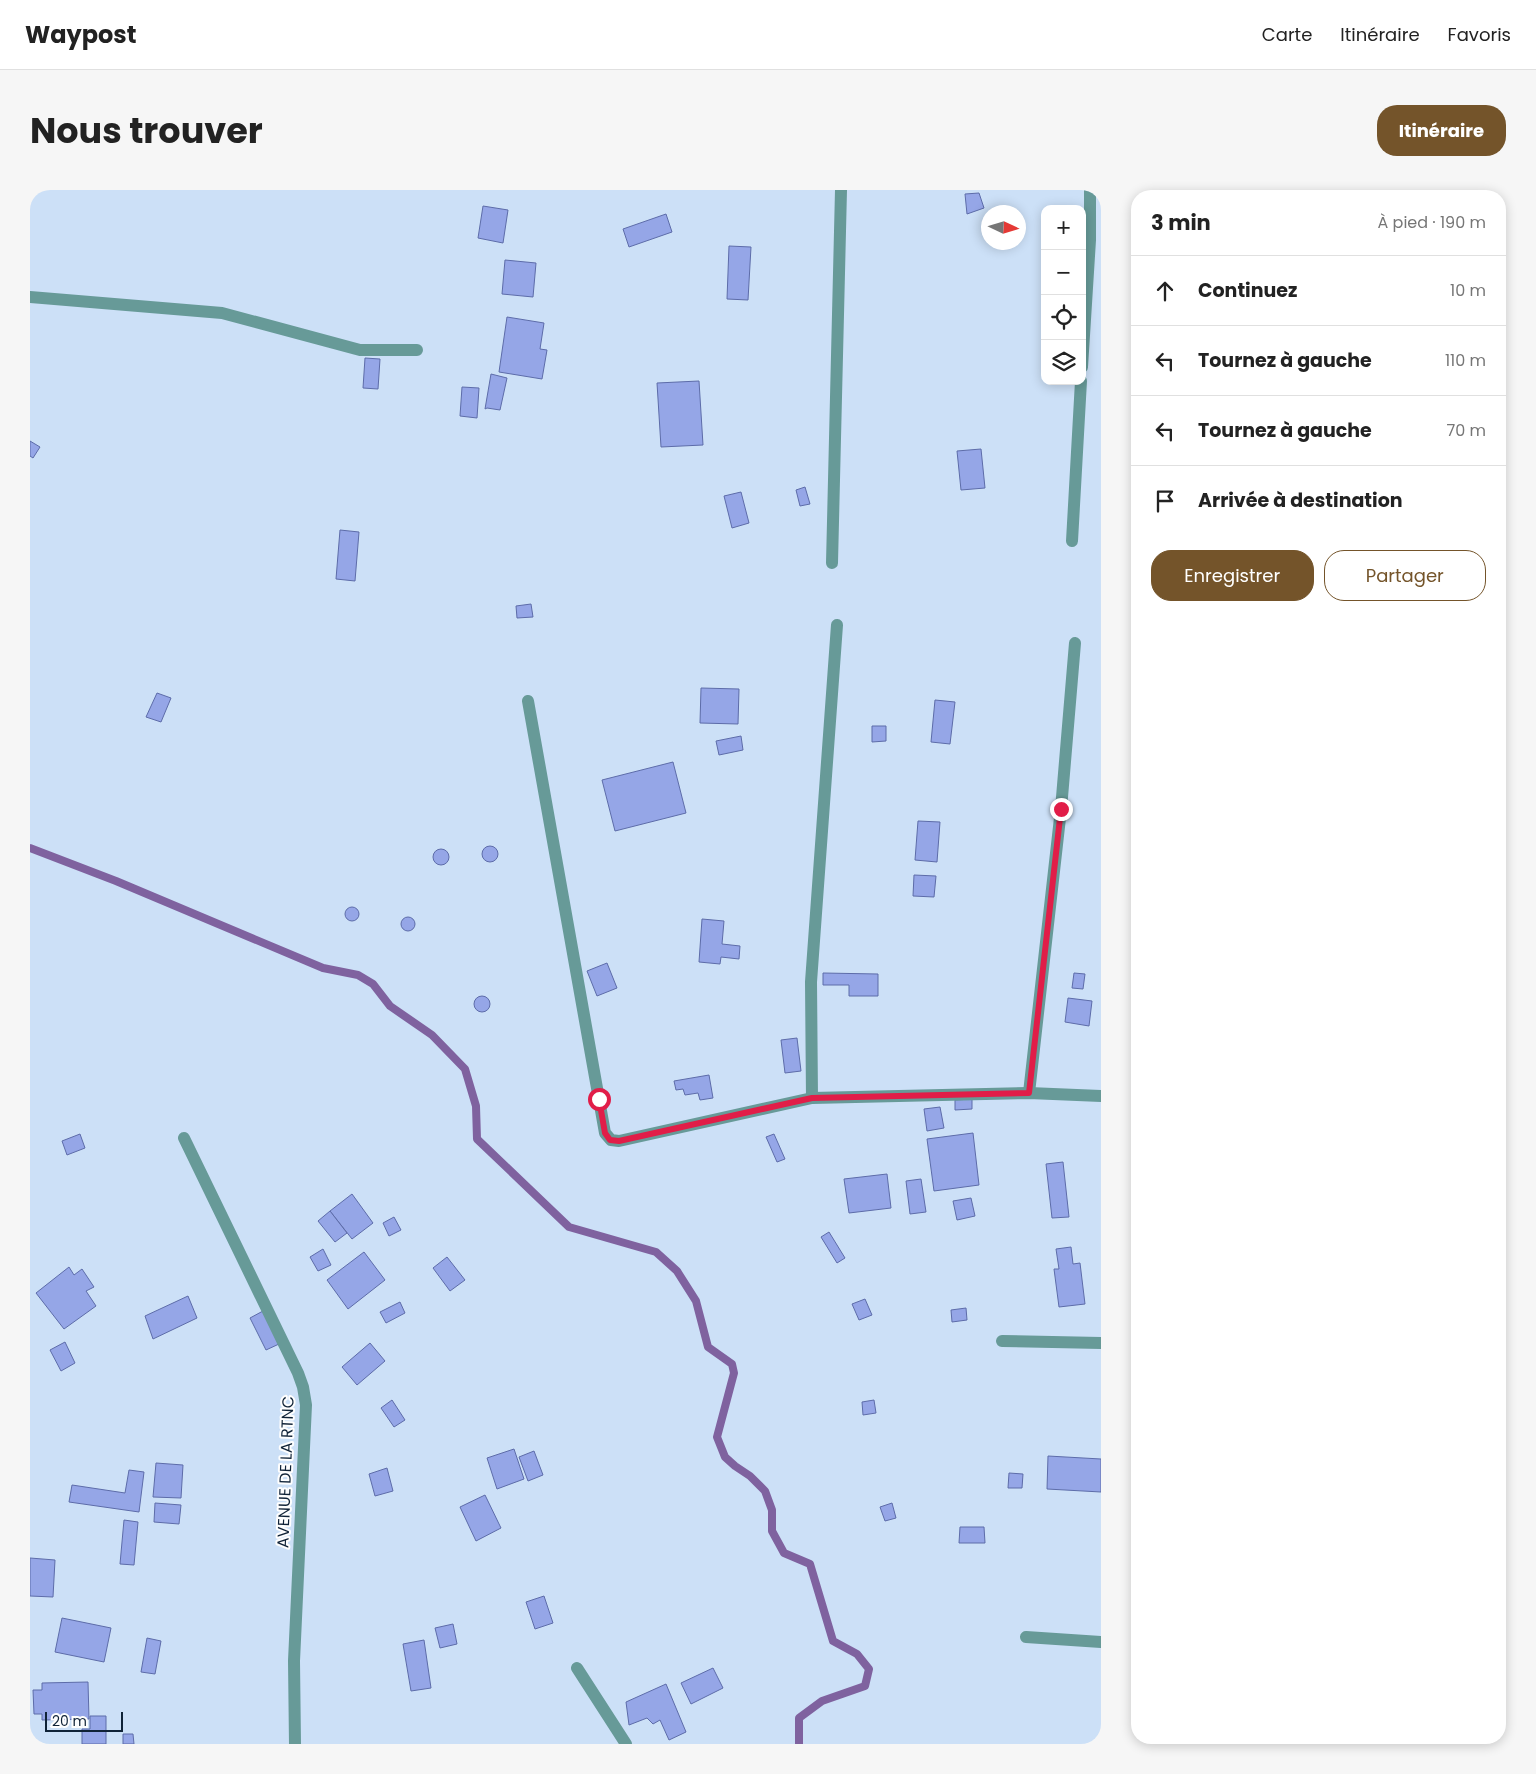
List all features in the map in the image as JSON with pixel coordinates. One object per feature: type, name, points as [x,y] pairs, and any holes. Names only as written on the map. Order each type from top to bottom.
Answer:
[{"type":"street","points":[[832,563],[841,190]]},
{"type":"street","points":[[1084,340],[1090,240],[1090,190]]},
{"type":"street","points":[[30,297],[222,313],[360,350],[417,350]]},
{"type":"street","points":[[1072,541],[1081,385]]},
{"type":"street","points":[[812,1098],[811,982],[837,625]]},
{"type":"street","points":[[1029,1093],[1061,809],[1074,643]]},
{"type":"street","points":[[528,701],[605,1133],[610,1140],[619,1141],[812,1098],[1029,1093],[1101,1096]]},
{"type":"street","name":"AVENUE DE LA RTNC","points":[[184,1138],[298,1373],[303,1387],[306,1405],[294,1660],[295,1744]]},
{"type":"street","points":[[1002,1341],[1101,1343]]},
{"type":"street","points":[[1026,1637],[1101,1642]]},
{"type":"street","points":[[577,1668],[626,1744]]},
{"type":"building","points":[[979,193],[983,205],[981,205],[981,209],[967,214],[965,194]]},
{"type":"building","points":[[483,206],[508,210],[503,243],[478,238]]},
{"type":"building","points":[[666,214],[672,232],[629,247],[623,229]]},
{"type":"building","points":[[729,246],[751,247],[748,300],[727,299]]},
{"type":"building","points":[[505,260],[536,263],[533,297],[502,294]]},
{"type":"building","points":[[507,317],[544,323],[540,349],[547,350],[542,379],[499,372]]},
{"type":"building","points":[[365,358],[380,359],[378,389],[363,388]]},
{"type":"building","points":[[491,374],[507,378],[500,410],[485,409]]},
{"type":"building","points":[[699,381],[703,445],[661,447],[657,383]]},
{"type":"building","points":[[462,387],[479,388],[477,418],[460,416]]},
{"type":"building","points":[[30,441],[40,447],[33,458],[30,456]]},
{"type":"building","points":[[981,449],[985,488],[961,490],[957,451]]},
{"type":"building","points":[[805,487],[810,504],[800,506],[796,490]]},
{"type":"building","points":[[741,492],[749,523],[732,528],[724,496]]},
{"type":"building","points":[[340,530],[359,532],[355,581],[336,579]]},
{"type":"building","points":[[531,604],[533,617],[517,618],[516,606]]},
{"type":"building","points":[[701,688],[739,689],[738,724],[700,723]]},
{"type":"building","points":[[157,693],[171,698],[161,722],[146,717]]},
{"type":"building","points":[[935,700],[955,702],[950,744],[931,742]]},
{"type":"building","points":[[872,726],[886,726],[886,741],[872,742]]},
{"type":"building","points":[[741,736],[743,750],[719,755],[716,741]]},
{"type":"building","points":[[673,762],[686,813],[615,831],[602,780]]},
{"type":"building","points":[[918,821],[940,822],[937,862],[915,860]]},
{"type":"building","points":[[490,846],[498,854],[490,862],[482,854]]},
{"type":"building","points":[[441,849],[449,857],[441,865],[433,857]]},
{"type":"building","points":[[914,875],[936,876],[934,897],[913,896]]},
{"type":"building","points":[[349,907],[355,907],[359,914],[355,921],[349,921],[345,917],[345,911]]},
{"type":"building","points":[[405,917],[411,917],[415,924],[411,931],[405,931],[401,927],[401,921]]},
{"type":"building","points":[[702,919],[724,921],[722,944],[740,946],[739,959],[721,957],[720,964],[699,962]]},
{"type":"building","points":[[607,963],[617,988],[597,996],[587,971]]},
{"type":"building","points":[[823,973],[878,974],[878,996],[849,996],[849,985],[823,985]]},
{"type":"building","points":[[1074,973],[1085,974],[1083,989],[1072,988]]},
{"type":"building","points":[[479,996],[485,996],[490,1001],[488,1010],[479,1012],[474,1007],[474,1001]]},
{"type":"building","points":[[1068,998],[1092,1001],[1089,1026],[1065,1022]]},
{"type":"building","points":[[797,1038],[801,1071],[785,1073],[781,1040]]},
{"type":"building","points":[[709,1075],[713,1098],[700,1100],[698,1093],[685,1095],[683,1089],[676,1090],[674,1081]]},
{"type":"building","points":[[972,1099],[972,1109],[955,1110],[955,1100]]},
{"type":"building","points":[[940,1107],[944,1128],[927,1131],[924,1109]]},
{"type":"building","points":[[973,1133],[979,1185],[934,1191],[927,1139]]},
{"type":"building","points":[[80,1134],[85,1148],[67,1155],[62,1141]]},
{"type":"building","points":[[774,1134],[785,1159],[777,1162],[766,1137]]},
{"type":"building","points":[[1063,1162],[1069,1217],[1052,1218],[1046,1164]]},
{"type":"building","points":[[887,1174],[891,1208],[849,1213],[844,1179]]},
{"type":"building","points":[[921,1179],[926,1212],[910,1214],[906,1181]]},
{"type":"building","points":[[352,1194],[373,1223],[352,1239],[330,1211]]},
{"type":"building","points":[[971,1198],[975,1216],[957,1220],[953,1201]]},
{"type":"building","points":[[330,1211],[347,1233],[335,1242],[318,1221]]},
{"type":"building","points":[[394,1217],[401,1230],[389,1236],[383,1223]]},
{"type":"building","points":[[829,1232],[845,1258],[837,1263],[821,1237]]},
{"type":"building","points":[[1071,1247],[1073,1264],[1080,1263],[1085,1304],[1059,1307],[1054,1269],[1059,1269],[1056,1249]]},
{"type":"building","points":[[323,1249],[331,1265],[318,1271],[310,1257]]},
{"type":"building","points":[[364,1252],[385,1280],[348,1309],[327,1280]]},
{"type":"building","points":[[447,1257],[465,1280],[450,1291],[433,1268]]},
{"type":"building","points":[[69,1267],[74,1275],[82,1269],[94,1287],[86,1291],[96,1306],[64,1329],[36,1293]]},
{"type":"building","points":[[188,1296],[197,1318],[153,1339],[145,1316]]},
{"type":"building","points":[[865,1299],[872,1315],[859,1320],[852,1304]]},
{"type":"building","points":[[400,1302],[405,1313],[386,1323],[380,1312]]},
{"type":"building","points":[[966,1308],[967,1320],[952,1322],[951,1310]]},
{"type":"building","points":[[263,1311],[279,1344],[266,1350],[250,1318]]},
{"type":"building","points":[[65,1342],[75,1363],[61,1371],[50,1350]]},
{"type":"building","points":[[370,1343],[385,1361],[357,1385],[342,1367]]},
{"type":"building","points":[[392,1400],[405,1420],[394,1427],[381,1408]]},
{"type":"building","points":[[874,1400],[876,1413],[863,1415],[862,1402]]},
{"type":"building","points":[[514,1449],[524,1479],[497,1489],[487,1458]]},
{"type":"building","points":[[534,1451],[543,1475],[528,1481],[519,1457]]},
{"type":"building","points":[[1048,1456],[1101,1459],[1101,1492],[1047,1489]]},
{"type":"building","points":[[156,1463],[183,1465],[181,1498],[153,1497]]},
{"type":"building","points":[[387,1468],[393,1491],[375,1496],[369,1474]]},
{"type":"building","points":[[129,1470],[144,1472],[139,1512],[69,1502],[72,1485],[125,1493]]},
{"type":"building","points":[[1009,1473],[1023,1474],[1022,1488],[1008,1488]]},
{"type":"building","points":[[485,1495],[501,1528],[476,1541],[460,1507]]},
{"type":"building","points":[[155,1503],[181,1505],[179,1524],[154,1522]]},
{"type":"building","points":[[892,1503],[896,1518],[885,1521],[880,1507]]},
{"type":"building","points":[[124,1520],[138,1522],[134,1565],[120,1564]]},
{"type":"building","points":[[960,1527],[984,1527],[985,1543],[959,1543]]},
{"type":"building","points":[[30,1558],[55,1560],[53,1597],[30,1596]]},
{"type":"building","points":[[544,1596],[553,1623],[535,1629],[526,1602]]},
{"type":"building","points":[[62,1618],[111,1628],[104,1662],[55,1652]]},
{"type":"building","points":[[453,1624],[457,1644],[440,1648],[435,1628]]},
{"type":"building","points":[[147,1638],[161,1641],[155,1674],[141,1672]]},
{"type":"building","points":[[424,1640],[431,1688],[411,1691],[403,1644]]},
{"type":"building","points":[[713,1668],[723,1688],[691,1704],[681,1683]]},
{"type":"building","points":[[88,1682],[89,1719],[42,1720],[42,1714],[34,1714],[33,1690],[42,1690],[42,1683]]},
{"type":"building","points":[[666,1684],[686,1732],[669,1740],[660,1720],[653,1724],[647,1718],[629,1725],[626,1702]]},
{"type":"building","points":[[90,1716],[106,1716],[106,1744],[82,1744],[82,1729],[90,1729]]},
{"type":"building","points":[[123,1734],[133,1734],[134,1744],[123,1744]]},
{"type":"waterway","points":[[30,848],[116,881],[323,968],[358,975],[373,984],[390,1006],[432,1035],[465,1069],[476,1106],[477,1139],[569,1227],[656,1252],[677,1271],[696,1301],[708,1347],[732,1364],[734,1373],[717,1437],[725,1457],[750,1476],[765,1491],[772,1510],[772,1531],[784,1553],[810,1564],[833,1641],[857,1654],[869,1669],[865,1686],[822,1701],[799,1718],[799,1744]]},
{"type":"route","points":[[599,1099],[605,1133],[610,1140],[619,1141],[812,1098],[1029,1093],[1061,809]]}]
